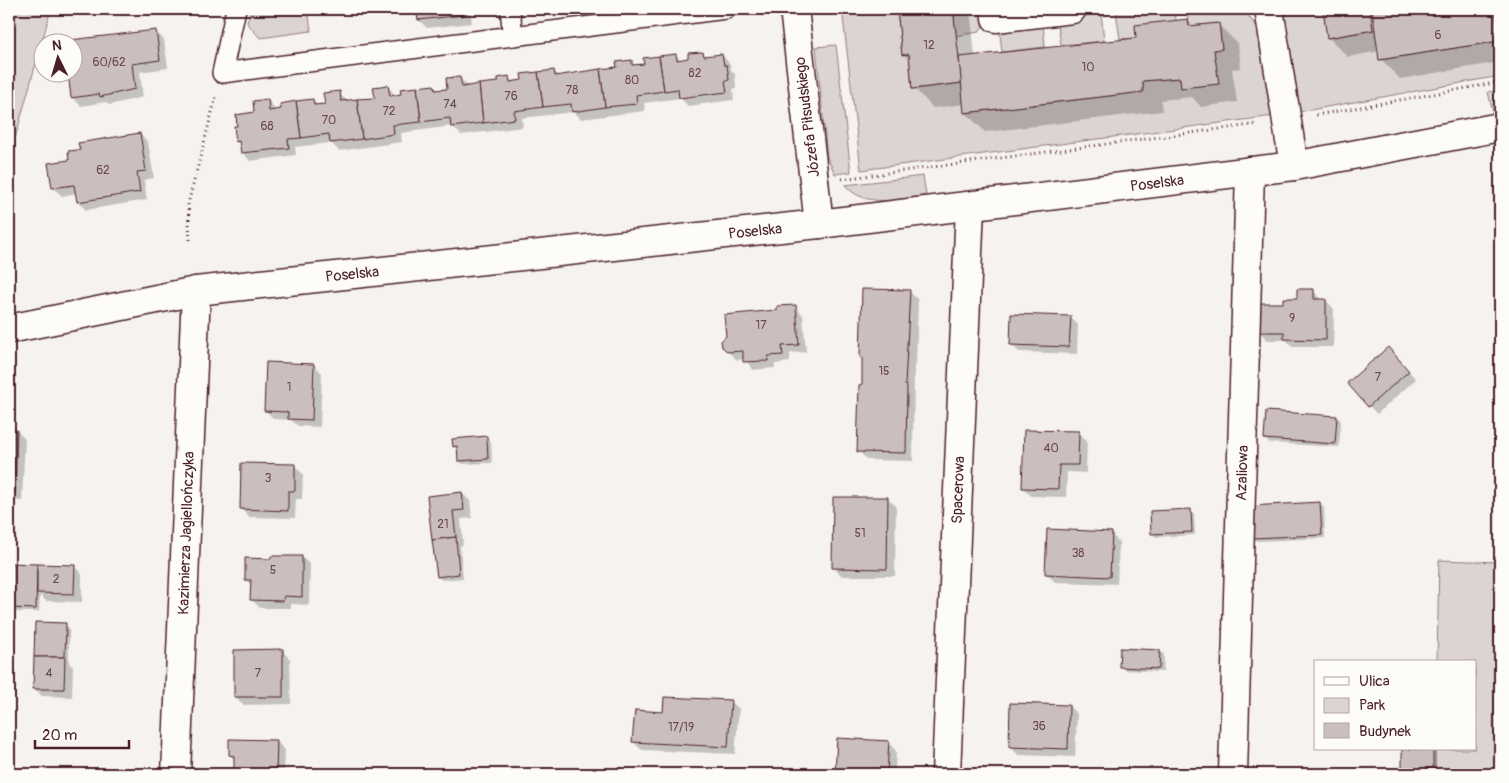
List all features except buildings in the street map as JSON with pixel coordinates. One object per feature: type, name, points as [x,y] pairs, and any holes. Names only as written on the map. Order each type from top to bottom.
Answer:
[{"type":"street","name":"Józefa Piłsudskiego","points":[[794,9],[819,224]]},
{"type":"street","points":[[995,9],[996,18],[1072,9]]},
{"type":"street","points":[[1269,9],[1294,166]]},
{"type":"street","name":"Poselska","points":[[9,329],[196,291],[819,224],[1294,166],[1500,127]]},
{"type":"street","name":"Azaliowa","points":[[1233,774],[1250,171]]},
{"type":"street","name":"Spacerowa","points":[[946,774],[970,206]]},
{"type":"street","name":"Kazimierza Jagiellończyka","points":[[176,774],[196,291]]},
{"type":"lane","points":[[236,9],[222,73],[726,9]]},
{"type":"lane","points":[[510,9],[513,36]]},
{"type":"path","points":[[190,240],[188,204],[222,73]]},
{"type":"path","points":[[815,183],[1288,120],[1500,82]]},
{"type":"green space","points":[[9,9],[51,9],[45,32],[32,32],[32,77],[9,160]]},
{"type":"green space","points":[[251,9],[308,9],[311,31],[260,38],[247,23]]},
{"type":"green space","points":[[842,9],[897,9],[902,54],[909,54],[912,89],[962,83],[965,113],[1143,92],[1143,81],[1180,78],[1181,88],[1214,50],[1222,49],[1219,23],[1189,26],[1187,9],[1234,9],[1246,14],[1255,24],[1261,38],[1269,71],[1274,116],[861,170]]},
{"type":"green space","points":[[953,9],[985,9],[984,24],[979,32],[956,36]]},
{"type":"green space","points":[[1121,9],[1175,9],[1176,21],[1136,38],[1120,39],[1116,12]]},
{"type":"green space","points":[[1276,9],[1323,9],[1328,38],[1375,30],[1380,60],[1500,41],[1500,76],[1293,113]]},
{"type":"green space","points":[[1495,9],[1500,9],[1500,41]]},
{"type":"green space","points":[[1101,12],[1104,41],[1061,45],[1059,17]]},
{"type":"green space","points":[[1043,23],[1045,47],[1002,52],[999,26]]},
{"type":"green space","points":[[836,45],[851,172],[835,174],[827,157],[816,47]]},
{"type":"green space","points":[[1500,90],[1500,112],[1493,113],[1488,92]]},
{"type":"green space","points":[[923,176],[926,195],[894,200],[873,200],[862,197],[845,185]]},
{"type":"green space","points":[[1439,560],[1500,562],[1500,774],[1435,774],[1435,750],[1476,750],[1476,660],[1437,660]]}]
